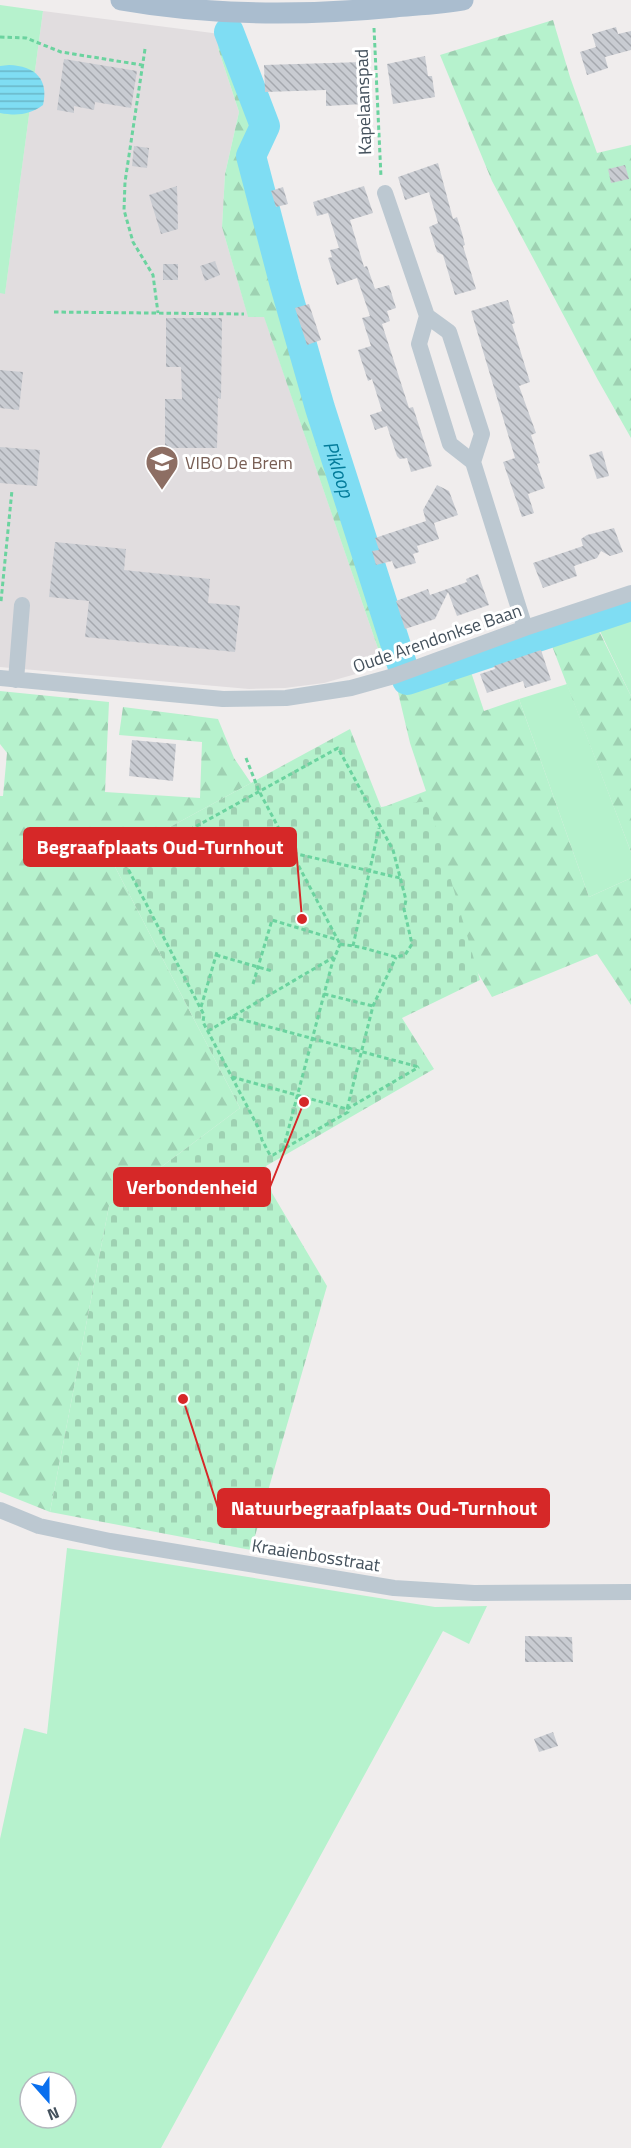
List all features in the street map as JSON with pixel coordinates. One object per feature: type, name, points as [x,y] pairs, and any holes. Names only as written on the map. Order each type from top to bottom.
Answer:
[{"type":"main road","points":[[121,0],[150,5],[252,13],[373,9],[463,0]]},
{"type":"street","points":[[385,194],[427,316],[419,344],[450,444],[473,462],[525,628]]},
{"type":"street","points":[[427,316],[449,332],[482,434],[473,462]]},
{"type":"street","name":"Oude Arendonkse Baan","points":[[8,679],[223,699],[286,698],[351,688],[394,676],[525,628],[631,593]]},
{"type":"street","points":[[8,679],[22,605]]},
{"type":"street","name":"Kraaienbosstraat","points":[[0,1510],[39,1526],[110,1541],[394,1588],[474,1593],[631,1592]]},
{"type":"path","name":"Kapelaanspad","points":[[373,9],[379,172],[385,194]]},
{"type":"path","points":[[0,37],[26,38],[61,52],[142,65]]},
{"type":"path","points":[[145,49],[125,182],[124,210],[134,242],[153,274],[158,313]]},
{"type":"path","points":[[54,312],[244,314]]},
{"type":"path","points":[[1,601],[12,490]]},
{"type":"path","points":[[340,944],[396,957],[405,954],[412,944],[404,909],[406,900],[393,850],[379,828],[338,748],[126,865],[201,1009],[204,1016],[203,1022],[259,1129],[270,1155],[283,1150],[348,1112],[374,1006],[396,957]]},
{"type":"path","points":[[246,758],[259,791],[340,944],[324,994],[283,1150]]},
{"type":"path","points":[[353,946],[379,828]]},
{"type":"path","points":[[292,853],[400,878]]},
{"type":"path","points":[[253,984],[272,920],[338,940]]},
{"type":"path","points":[[201,1009],[216,953],[272,971]]},
{"type":"path","points":[[208,1031],[335,956]]},
{"type":"path","points":[[324,994],[374,1006]]},
{"type":"path","points":[[232,1017],[420,1067],[347,1109],[232,1077]]},
{"type":"shaded area","name":"VIBO De Brem","points":[[43,11],[220,34],[218,48],[239,112],[225,174],[222,227],[248,316],[264,316],[384,666],[324,683],[285,688],[249,689],[0,667],[0,293],[5,293]]},
{"type":"green space","points":[[0,5],[43,11],[5,294],[0,293]]},
{"type":"green space","points":[[553,20],[597,153],[631,145],[631,438],[492,181],[440,55]]},
{"type":"green space","points":[[229,32],[265,126],[251,157],[320,408],[401,661],[384,666],[264,317],[248,317],[222,227],[225,174],[239,112],[218,48],[220,34]]},
{"type":"green space","points":[[631,612],[631,696],[596,623]]},
{"type":"green space","points":[[595,623],[631,696],[631,852],[549,638]]},
{"type":"green space","points":[[468,663],[484,711],[519,699],[589,897],[631,878],[631,1005],[597,954],[492,997],[381,808],[426,791],[410,743],[397,688]]},
{"type":"green space","points":[[567,684],[631,852],[631,878],[589,897],[519,699]]},
{"type":"green space","points":[[0,691],[109,702],[105,792],[200,798],[202,742],[119,735],[123,707],[218,719],[234,758],[251,783],[111,859],[240,1108],[109,1206],[50,1512],[0,1492],[0,796],[3,796],[7,753],[0,744]]},
{"type":"green space","points":[[350,729],[381,807],[428,801],[480,980],[402,1018],[434,1069],[266,1166],[272,1193],[327,1286],[251,1550],[50,1512],[109,1206],[240,1108],[111,859]]},
{"type":"green space","points":[[67,1548],[435,1607],[487,1606],[469,1644],[443,1631],[161,2148],[0,2148],[0,1839],[24,1728],[47,1734]]},
{"type":"water","points":[[0,66],[26,68],[38,76],[44,88],[43,105],[23,114],[0,113]]},
{"type":"building","points":[[616,27],[618,34],[631,31],[631,50],[605,57],[608,68],[587,75],[580,52],[596,47],[592,34]]},
{"type":"building","points":[[425,56],[428,76],[432,76],[435,97],[393,104],[387,64]]},
{"type":"building","points":[[64,59],[137,71],[131,108],[95,102],[94,110],[74,106],[74,113],[57,110]]},
{"type":"building","points":[[363,62],[364,104],[326,106],[326,90],[265,92],[264,65]]},
{"type":"building","points":[[134,146],[149,148],[147,168],[132,166]]},
{"type":"building","points":[[438,163],[453,219],[457,217],[462,233],[465,245],[463,246],[476,289],[455,295],[443,255],[437,252],[429,227],[438,223],[429,192],[405,200],[398,177]]},
{"type":"building","points":[[625,165],[629,179],[611,183],[608,169]]},
{"type":"building","points":[[177,186],[178,229],[161,234],[149,195]]},
{"type":"building","points":[[364,186],[373,213],[350,220],[364,267],[367,266],[375,289],[389,285],[396,308],[387,311],[390,321],[382,324],[409,408],[413,407],[432,466],[411,472],[407,458],[400,459],[397,456],[387,426],[375,430],[370,415],[382,411],[372,379],[368,381],[358,350],[371,346],[362,318],[370,316],[357,278],[337,285],[328,258],[332,257],[330,250],[339,248],[328,213],[317,216],[313,202]]},
{"type":"building","points":[[283,187],[288,204],[276,207],[271,191]]},
{"type":"building","points":[[215,261],[220,275],[205,281],[200,266]]},
{"type":"building","points":[[163,264],[178,264],[178,280],[163,280]]},
{"type":"building","points":[[508,300],[515,323],[512,324],[530,382],[519,386],[536,433],[531,435],[545,488],[528,494],[534,513],[522,517],[503,462],[515,458],[471,311]]},
{"type":"building","points":[[309,304],[321,340],[307,345],[295,308]]},
{"type":"building","points":[[166,318],[222,318],[221,399],[218,398],[217,448],[165,448],[165,399],[182,399],[181,367],[166,367]]},
{"type":"building","points":[[0,370],[23,372],[19,410],[0,408]]},
{"type":"building","points":[[0,447],[40,450],[37,486],[0,483]]},
{"type":"building","points":[[602,451],[609,476],[597,479],[589,455]]},
{"type":"building","points":[[437,485],[449,491],[458,515],[434,523],[439,539],[417,546],[419,552],[413,554],[416,563],[395,569],[392,561],[376,565],[372,551],[379,550],[375,538],[426,521],[423,510]]},
{"type":"building","points":[[614,528],[623,552],[610,556],[601,551],[597,558],[574,566],[577,576],[543,588],[533,563],[583,546],[581,539],[587,535]]},
{"type":"building","points":[[55,542],[126,549],[124,570],[210,579],[208,603],[240,606],[235,652],[85,637],[89,601],[49,597]]},
{"type":"building","points":[[478,574],[489,605],[457,616],[448,592],[435,619],[405,629],[396,601],[428,589],[430,595],[467,582],[466,579]]},
{"type":"building","points":[[541,650],[551,680],[525,688],[523,681],[487,693],[480,674],[495,669],[494,666]]},
{"type":"building","points":[[132,740],[176,744],[173,781],[129,776]]},
{"type":"building","points":[[525,1636],[572,1637],[573,1662],[525,1662]]},
{"type":"building","points":[[553,1732],[558,1746],[539,1752],[534,1739]]},
{"type":"waterway","name":"Pikloop","points":[[229,32],[265,126],[251,156],[284,282],[320,408],[407,680],[631,606]]},
{"type":"place","name":"VIBO De Brem","points":[[162,491]]},
{"type":"place","name":"Begraafplaats Oud-Turnhout","points":[[302,919]]},
{"type":"place","name":"Verbondenheid","points":[[304,1102]]},
{"type":"place","name":"Natuurbegraafplaats Oud-Turnhout","points":[[183,1399]]}]
